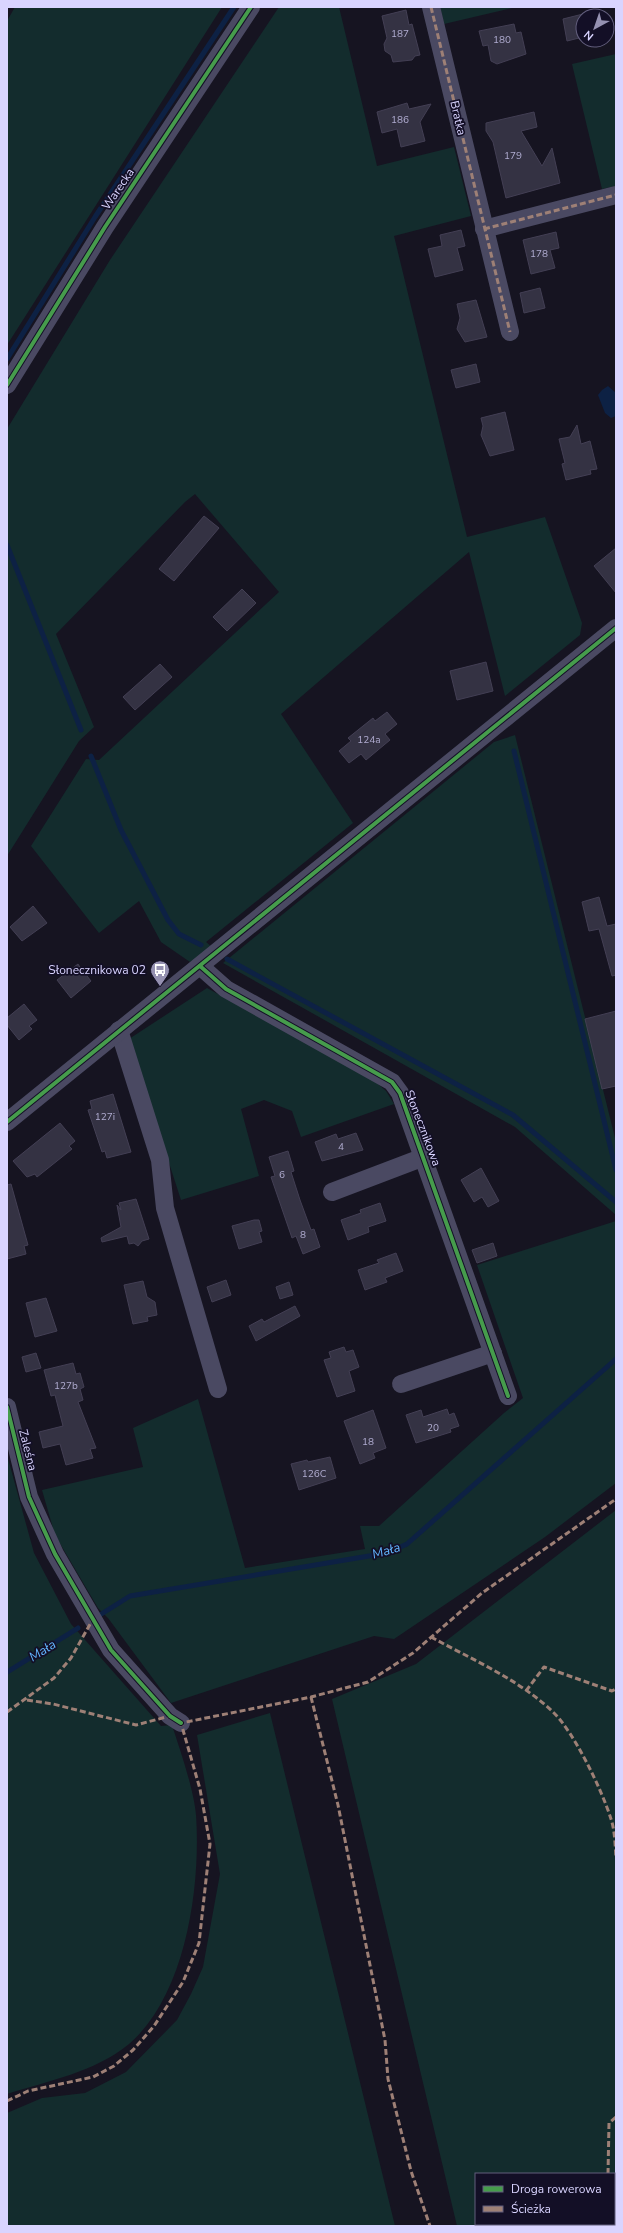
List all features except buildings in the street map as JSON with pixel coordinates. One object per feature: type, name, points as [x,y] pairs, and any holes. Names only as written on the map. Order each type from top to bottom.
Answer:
[{"type":"street","name":"Warecka","points":[[7,385],[105,227],[251,7]]},
{"type":"street","name":"Bratka","points":[[431,7],[510,332]]},
{"type":"street","points":[[484,229],[616,195]]},
{"type":"street","points":[[7,1122],[616,628]]},
{"type":"street","name":"Słonecznikowa","points":[[200,966],[226,989],[392,1082],[404,1101],[508,1396]]},
{"type":"street","points":[[119,1030],[160,1160],[165,1208],[218,1389]]},
{"type":"street","points":[[332,1192],[424,1156]]},
{"type":"street","points":[[401,1384],[492,1353]]},
{"type":"street","name":"Zaleśna","points":[[7,1407],[30,1497],[55,1554],[111,1650],[170,1716],[182,1723]]},
{"type":"green space","points":[[15,7],[222,7],[7,345],[7,21]]},
{"type":"green space","points":[[279,7],[339,7],[377,166],[454,147],[471,216],[394,236],[467,537],[545,517],[582,623],[580,635],[505,696],[469,552],[281,714],[353,823],[206,942],[212,947],[190,962],[161,942],[139,901],[99,933],[31,846],[86,759],[99,760],[279,592],[195,494],[185,502],[56,634],[94,727],[79,741],[7,856],[7,429],[110,260]]},
{"type":"green space","points":[[440,7],[516,7],[444,24]]},
{"type":"green space","points":[[616,54],[616,186],[602,189],[572,64]]},
{"type":"green space","points":[[515,735],[616,1142],[616,1215],[515,1127],[223,963],[494,742]]},
{"type":"green space","points":[[207,988],[371,1078],[386,1091],[394,1104],[301,1137],[292,1111],[264,1100],[241,1109],[259,1176],[181,1200],[129,1039]]},
{"type":"green space","points":[[616,1221],[616,1483],[545,1537],[394,1639],[374,1636],[171,1703],[108,1618],[98,1608],[55,1535],[42,1490],[143,1467],[133,1428],[198,1399],[245,1568],[365,1549],[360,1526],[379,1526],[504,1413],[523,1398],[477,1265]]},
{"type":"green space","points":[[7,1455],[34,1553],[71,1624],[161,1726],[172,1725],[193,1794],[196,1815],[197,1843],[196,1874],[186,1938],[177,1969],[164,1998],[148,2023],[129,2044],[116,2054],[101,2062],[71,2075],[7,2094]]},
{"type":"green space","points":[[616,1510],[616,2226],[457,2226],[332,1699],[416,1664]]},
{"type":"green space","points":[[270,1713],[395,2226],[7,2226],[7,2113],[42,2098],[85,2093],[126,2072],[177,2020],[191,1994],[203,1967],[220,1874],[197,1735]]},
{"type":"water","points":[[608,386],[616,393],[616,416],[611,418],[605,413],[598,395]]},
{"type":"waterway","points":[[7,359],[95,217],[234,7]]},
{"type":"waterway","points":[[7,545],[81,730]]},
{"type":"waterway","points":[[514,751],[616,1170]]},
{"type":"waterway","points":[[91,756],[121,830],[168,920],[179,934],[201,945]]},
{"type":"waterway","points":[[227,959],[513,1115],[616,1202]]},
{"type":"waterway","name":"Mała","points":[[95,1618],[130,1596],[387,1553],[407,1544],[616,1359]]},
{"type":"waterway","name":"Mała","points":[[7,1672],[78,1628]]},
{"type":"marked path","points":[[431,7],[510,332]]},
{"type":"marked path","points":[[484,229],[616,195]]},
{"type":"marked path","points":[[7,2101],[28,2091],[93,2077],[114,2066],[133,2050],[154,2026],[183,1982],[199,1943],[210,1844],[200,1789],[181,1723],[311,1697],[368,1682],[413,1653],[482,1593],[616,1499]]},
{"type":"marked path","points":[[7,1712],[54,1678],[71,1658],[93,1619]]},
{"type":"marked path","points":[[431,1637],[526,1690],[540,1700],[561,1721],[578,1747],[607,1807],[615,1838],[616,1858]]},
{"type":"marked path","points":[[526,1691],[544,1667],[612,1691],[616,1689]]},
{"type":"marked path","points":[[311,1697],[338,1805],[385,2040],[388,2079],[411,2171],[430,2226]]},
{"type":"marked path","points":[[27,1700],[53,1704],[136,1725],[170,1716]]},
{"type":"marked path","points":[[608,2173],[609,2123],[616,2117]]},
{"type":"cycle path","points":[[7,385],[105,227],[251,7]]},
{"type":"cycle path","points":[[7,1122],[616,628]]},
{"type":"cycle path","points":[[200,966],[226,989],[392,1082],[400,1093],[508,1396]]},
{"type":"cycle path","points":[[7,1407],[29,1497],[55,1554],[111,1650],[170,1716],[181,1723]]},
{"type":"place","name":"Słonecznikowa 02","points":[[160,987]]}]
